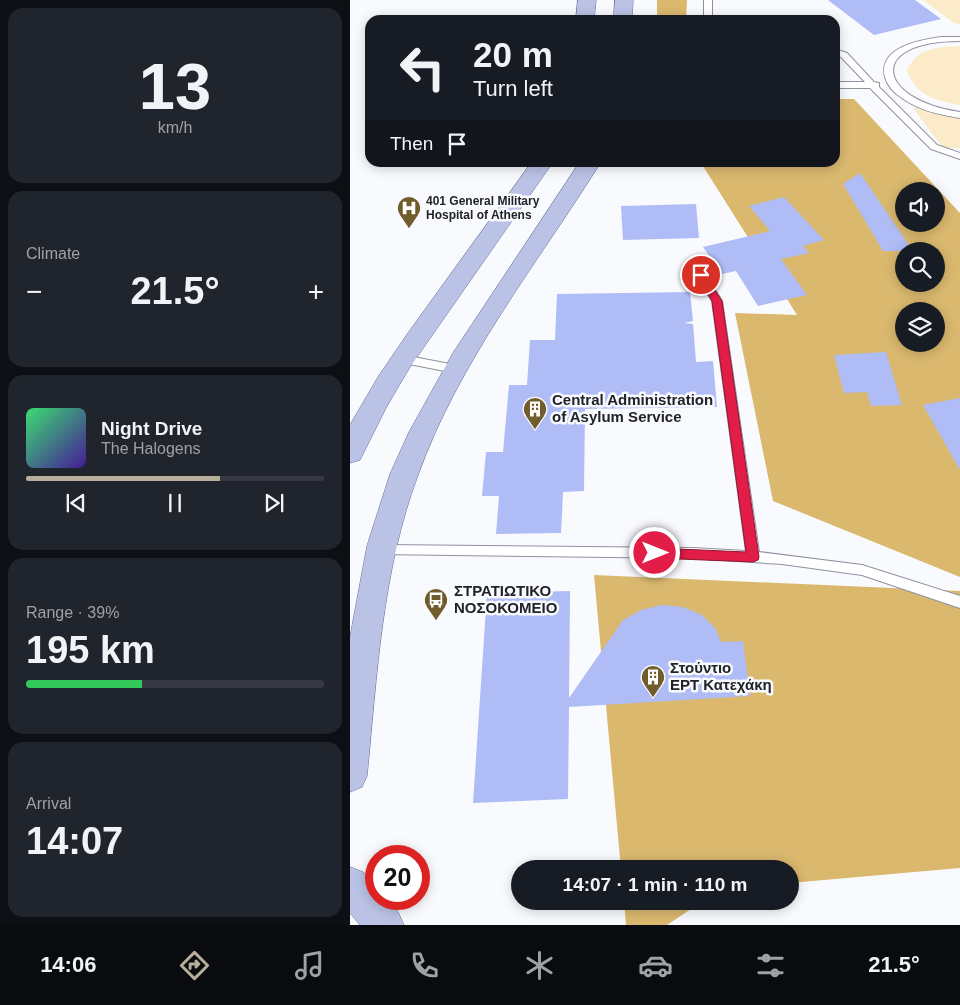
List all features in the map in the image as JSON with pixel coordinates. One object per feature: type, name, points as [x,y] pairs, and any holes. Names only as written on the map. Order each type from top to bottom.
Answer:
[{"type":"main road","points":[[586,15],[587,0]]},
{"type":"main road","points":[[623,15],[624,0]]},
{"type":"main road","points":[[350,453],[380,395],[403,358],[540,167]]},
{"type":"main road","points":[[350,776],[362,668],[382,550],[403,475],[455,369],[588,167]]},
{"type":"main road","points":[[350,885],[385,925]]},
{"type":"lane","points":[[708,0],[708,15]]},
{"type":"lane","points":[[960,39],[924,42],[905,48],[892,58],[888,71],[893,84],[905,96],[925,107],[960,115]]},
{"type":"lane","points":[[840,54],[844,55],[934,147],[960,156]]},
{"type":"lane","points":[[840,85],[893,84]]},
{"type":"lane","points":[[701,275],[717,301],[753,557]]},
{"type":"lane","points":[[403,358],[455,369]]},
{"type":"lane","points":[[382,550],[692,553],[753,557],[862,570],[960,602]]},
{"type":"shaded area","points":[[657,0],[687,0],[686,15],[657,15]]},
{"type":"shaded area","points":[[923,0],[960,0],[960,24],[954,23]]},
{"type":"shaded area","points":[[960,46],[960,105],[935,99],[915,85],[907,70],[916,57],[936,48]]},
{"type":"shaded area","points":[[840,99],[854,99],[931,182],[895,182],[895,232],[945,232],[945,197],[960,213],[960,577],[773,501],[735,313],[797,315],[704,167],[840,167]]},
{"type":"shaded area","points":[[912,107],[960,119],[960,148],[944,149]]},
{"type":"shaded area","points":[[594,575],[960,591],[960,868],[799,882],[799,860],[620,860]]},
{"type":"shaded area","points":[[625,910],[690,910],[667,925],[626,925]]},
{"type":"building","points":[[828,0],[915,0],[941,19],[874,35]]},
{"type":"building","points":[[860,173],[895,225],[895,232],[900,232],[907,242],[895,242],[895,251],[883,251],[843,184]]},
{"type":"building","points":[[784,197],[824,240],[803,246],[809,253],[781,259],[807,295],[758,306],[736,271],[722,274],[703,247],[770,231],[749,206]]},
{"type":"building","points":[[696,204],[699,238],[623,240],[621,206]]},
{"type":"building","name":"Central Administration of Asylum Service","points":[[690,292],[693,321],[684,323],[693,324],[696,362],[713,361],[717,407],[585,409],[584,491],[563,492],[561,533],[496,534],[499,496],[482,496],[486,452],[503,452],[509,385],[527,385],[530,340],[555,340],[557,294]]},
{"type":"building","points":[[886,352],[902,405],[871,406],[867,392],[844,393],[834,355]]},
{"type":"building","points":[[960,398],[960,470],[923,405]]},
{"type":"building","name":"Στούντιο ΕΡΤ Κατεχάκη","points":[[570,591],[569,698],[623,620],[641,610],[661,605],[683,607],[702,615],[716,629],[721,642],[743,641],[750,696],[569,707],[568,799],[473,803],[487,593]]},
{"type":"place","name":"401 General Military Hospital of Athens","points":[[409,229]]},
{"type":"place","name":"Central Administration of Asylum Service","points":[[535,430]]},
{"type":"place","name":"ΣΤΡΑΤΙΩΤΙΚΟ ΝΟΣΟΚΟΜΕΙΟ","points":[[436,621]]},
{"type":"place","name":"Στούντιο ΕΡΤ Κατεχάκη","points":[[653,698]]},
{"type":"route","points":[[655,553],[692,553],[753,557],[717,301],[701,275]]}]
